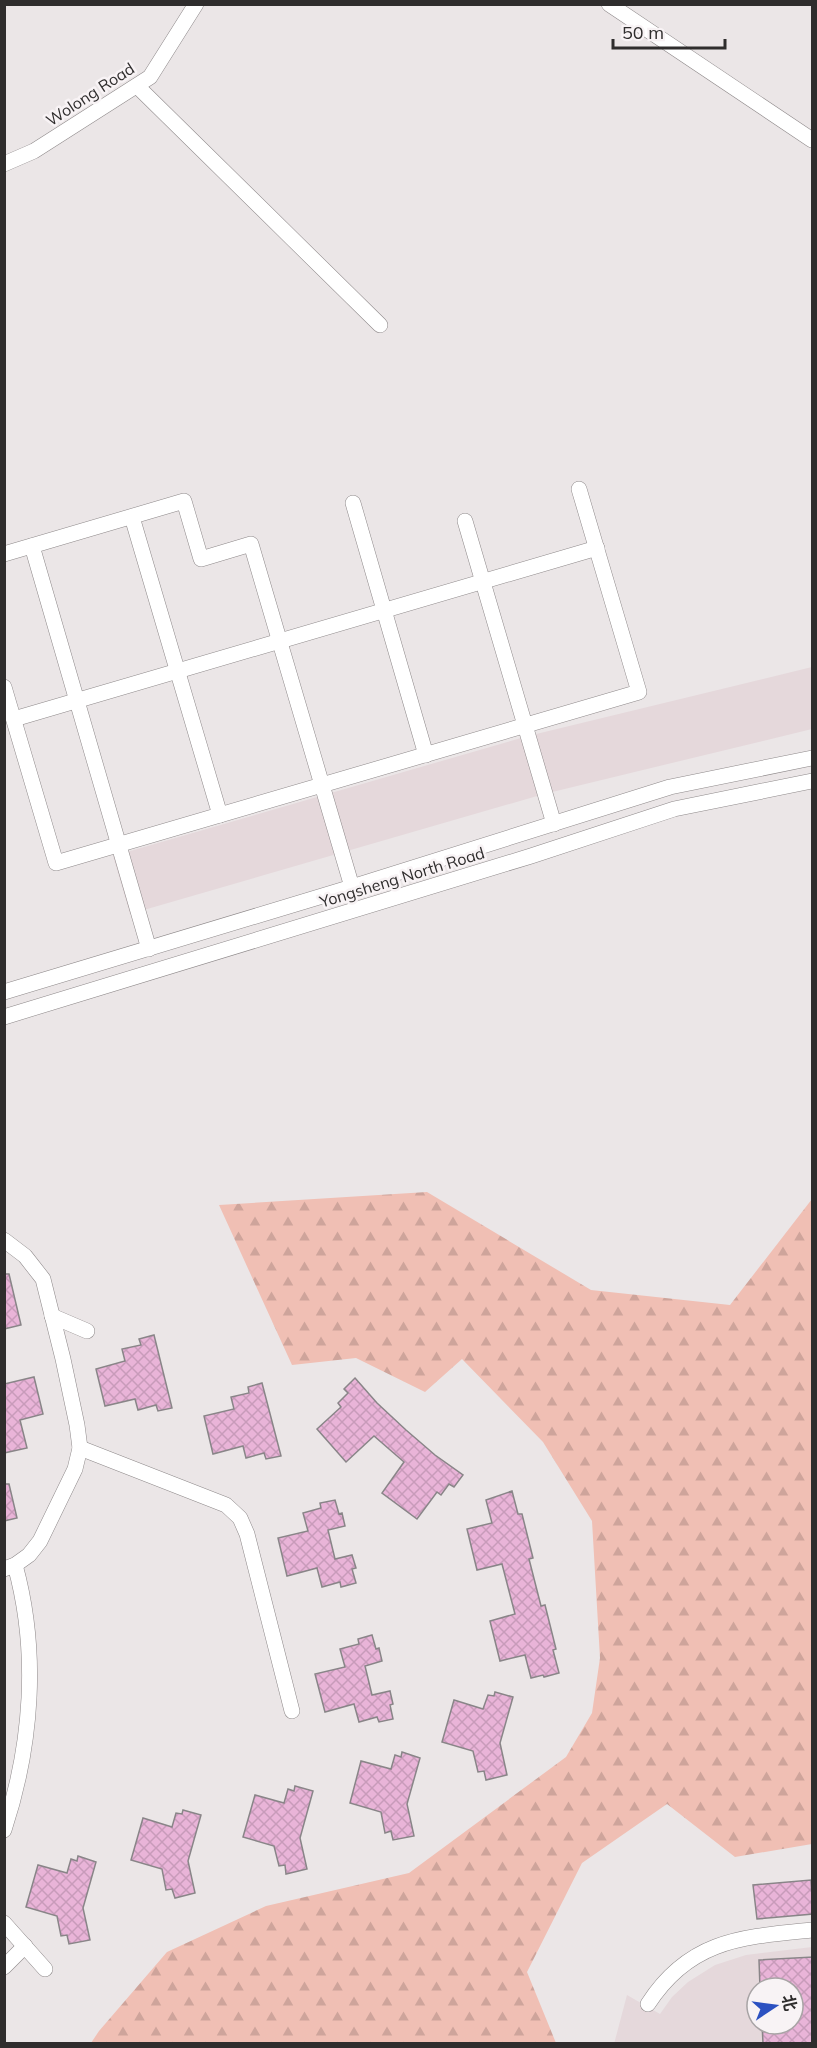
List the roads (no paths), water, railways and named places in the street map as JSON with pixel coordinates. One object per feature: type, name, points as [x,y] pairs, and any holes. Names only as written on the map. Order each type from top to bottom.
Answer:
[{"type":"street","name":"Wolong Road","points":[[4,164],[34,152],[150,77],[196,4]]},
{"type":"street","points":[[609,4],[813,140]]},
{"type":"street","points":[[137,86],[380,325]]},
{"type":"street","points":[[4,687],[56,863],[639,692],[579,489]]},
{"type":"street","points":[[4,554],[184,501],[201,559],[251,544],[352,887]]},
{"type":"street","points":[[353,503],[426,755]]},
{"type":"street","points":[[132,517],[220,815]]},
{"type":"street","points":[[465,521],[554,824]]},
{"type":"street","points":[[32,546],[149,948]]},
{"type":"street","points":[[14,719],[597,548]]},
{"type":"street","name":"Yongsheng North Road","points":[[4,992],[352,887],[670,787],[813,758]]},
{"type":"street","name":"Yongsheng North Road","points":[[4,1017],[531,856],[674,809],[813,782]]},
{"type":"street","points":[[4,1240],[25,1256],[43,1279],[77,1425],[80,1448],[75,1469],[40,1541],[29,1555],[10,1567],[22,1588],[27,1623],[30,1692],[19,1777],[4,1830]]},
{"type":"street","points":[[52,1316],[87,1330]]},
{"type":"street","points":[[80,1448],[226,1505],[240,1518],[248,1534],[292,1711]]},
{"type":"street","points":[[4,1923],[45,1969]]},
{"type":"street","points":[[648,2004],[669,1977],[688,1961],[709,1949],[743,1938],[813,1930]]},
{"type":"street","points":[[4,1967],[25,1946]]}]
